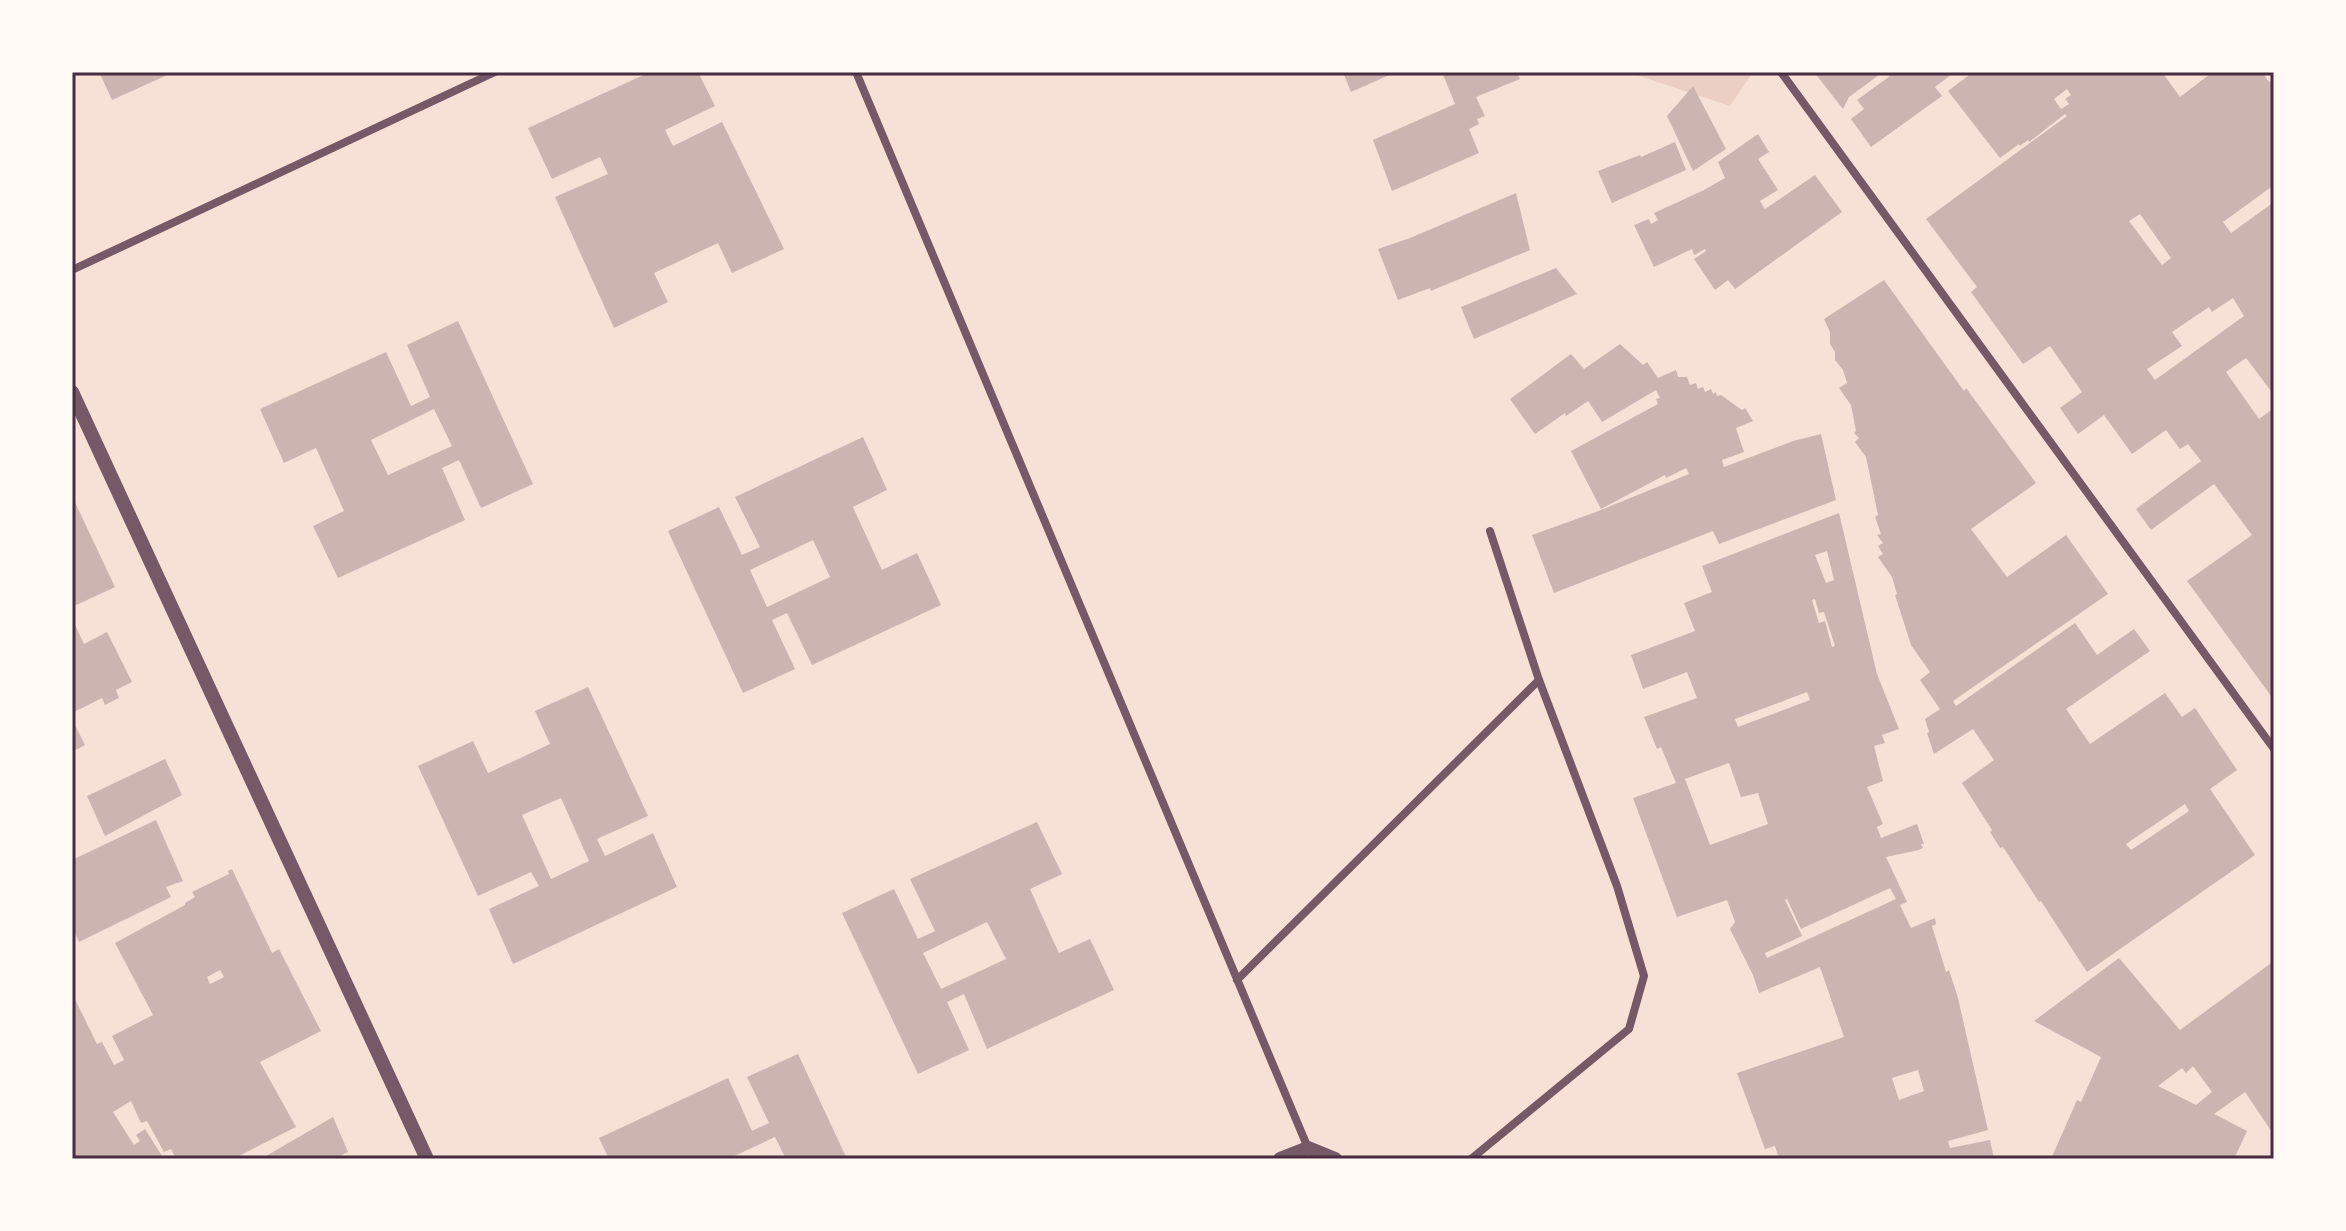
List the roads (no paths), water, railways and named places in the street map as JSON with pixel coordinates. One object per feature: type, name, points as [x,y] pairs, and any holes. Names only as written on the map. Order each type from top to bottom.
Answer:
[{"type":"street","points":[[72,270],[495,72]]},
{"type":"street","points":[[856,72],[1308,1148]]},
{"type":"street","points":[[1781,72],[2274,749]]},
{"type":"street","points":[[72,392],[427,1159]]},
{"type":"street","points":[[1471,1159],[1629,1029],[1644,976],[1617,886],[1539,680],[1490,531]]},
{"type":"street","points":[[1237,980],[1539,680]]},
{"type":"street","points":[[1280,1159],[1308,1148],[1335,1159]]}]
